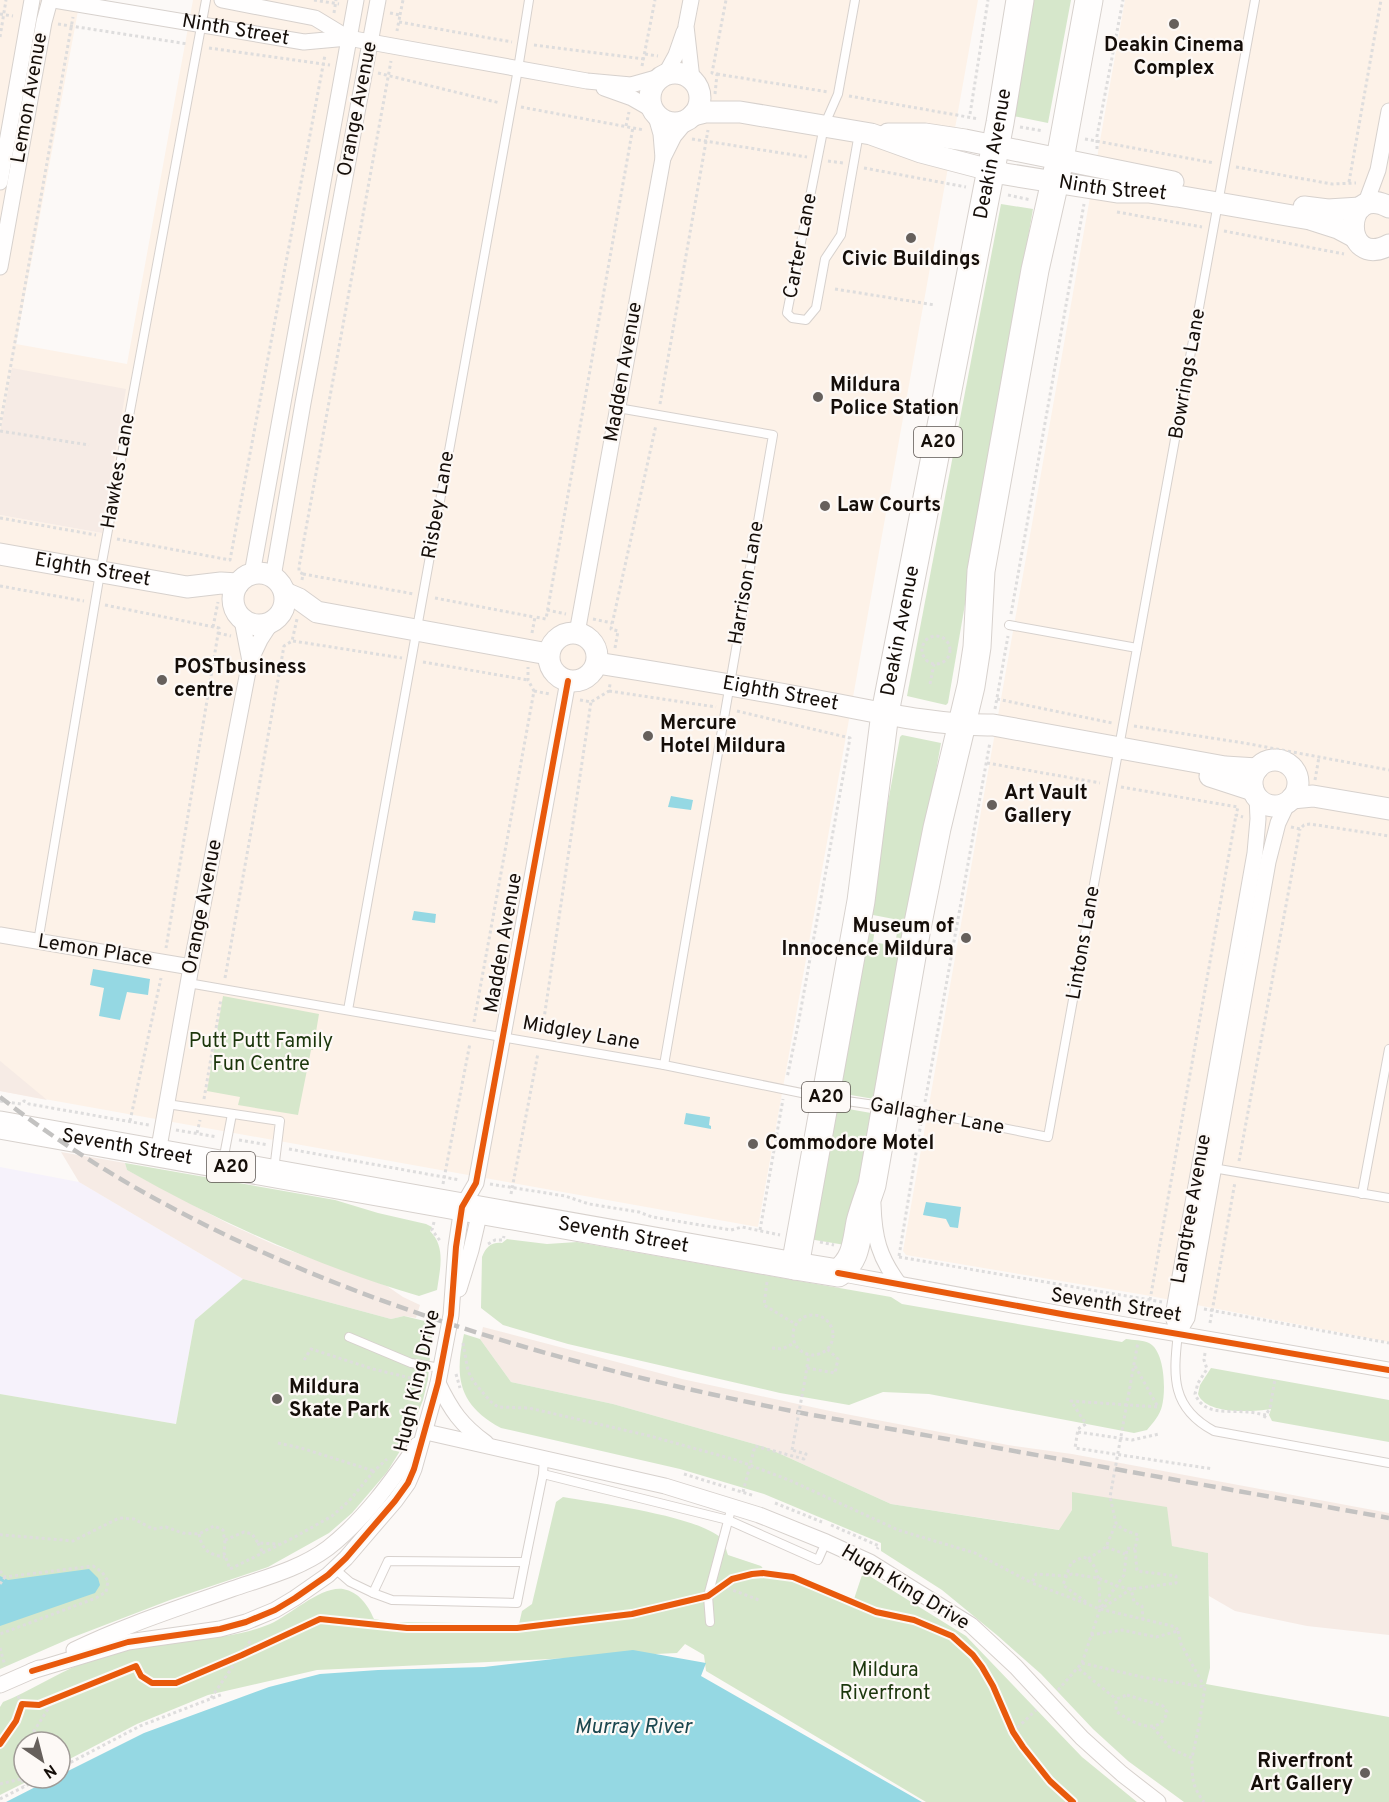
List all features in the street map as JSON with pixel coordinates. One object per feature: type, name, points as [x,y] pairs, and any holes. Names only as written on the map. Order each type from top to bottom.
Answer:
[{"type":"highway","name":"Deakin Avenue","points":[[783,1264],[826,1098],[861,901],[885,713],[993,157],[1020,0]]},
{"type":"highway","points":[[838,1273],[854,1256],[862,1214],[872,1185],[937,828],[963,725],[977,647],[981,571],[1035,270],[1057,170],[1089,0]]},
{"type":"highway","name":"Seventh Street","points":[[0,1125],[161,1140],[222,1165],[838,1273]]},
{"type":"street","name":"Lemon Avenue","points":[[0,267],[37,21],[32,0]]},
{"type":"street","name":"Lemon Avenue","points":[[0,182],[37,21],[52,0]]},
{"type":"street","name":"Ninth Street","points":[[52,0],[304,42],[348,38],[587,81],[635,84],[664,75]]},
{"type":"street","name":"Ninth Street","points":[[222,0],[315,18],[348,38]]},
{"type":"street","name":"Orange Avenue","points":[[274,598],[263,517],[356,0]]},
{"type":"street","name":"Orange Avenue","points":[[161,1140],[191,967],[250,661],[260,640],[274,598],[282,521],[378,0]]},
{"type":"street","points":[[663,158],[661,134],[650,97],[651,89],[664,75],[676,55],[686,26],[691,0]]},
{"type":"street","points":[[654,111],[668,122],[679,122],[691,117],[699,104],[700,96],[693,80],[686,26]]},
{"type":"street","points":[[664,75],[681,74],[693,80]]},
{"type":"street","name":"Ninth Street","points":[[693,80],[740,112]]},
{"type":"street","name":"Ninth Street","points":[[587,81],[632,98],[654,111]]},
{"type":"street","points":[[1352,246],[1353,222],[1374,185],[1389,111]]},
{"type":"street","name":"Ninth Street","points":[[691,117],[705,112],[740,112],[865,133],[921,152],[961,161],[993,157],[1057,170],[1095,167],[1310,219],[1338,228],[1352,246],[1359,242],[1370,248],[1383,248],[1389,245]]},
{"type":"street","name":"Madden Avenue","points":[[577,633],[663,158],[674,136],[691,117]]},
{"type":"street","name":"Ninth Street","points":[[1057,170],[1090,201],[1117,192],[1150,192],[1328,210],[1380,203],[1389,207]]},
{"type":"street","points":[[317,215],[337,218]]},
{"type":"street","points":[[284,399],[303,404]]},
{"type":"street","points":[[263,517],[282,521]]},
{"type":"street","name":"Eighth Street","points":[[0,554],[187,587],[221,583],[274,598],[256,626],[187,587]]},
{"type":"street","points":[[238,614],[234,591],[274,598],[318,612],[539,652],[548,661],[555,674],[568,681],[576,681],[589,675],[597,663],[595,647],[591,640],[577,633],[562,635],[539,652]]},
{"type":"street","name":"Orange Avenue","points":[[238,614],[250,661]]},
{"type":"street","name":"Eighth Street","points":[[597,663],[730,684],[1117,754],[1231,768],[1256,785]]},
{"type":"street","name":"Madden Avenue","points":[[460,1207],[476,1183],[568,681]]},
{"type":"street","points":[[1290,800],[1298,786],[1296,773],[1292,767],[1281,761],[1268,761],[1256,785],[1262,801],[1275,806],[1290,800],[1312,796],[1389,809]]},
{"type":"street","points":[[1296,773],[1330,787],[1389,798]]},
{"type":"street","name":"Langtree Avenue","points":[[1207,1167],[1251,876],[1258,819],[1256,785]]},
{"type":"street","name":"Langtree Avenue","points":[[1178,1333],[1173,1316],[1182,1305],[1268,862],[1278,823],[1290,800]]},
{"type":"street","name":"Lemon Place","points":[[0,935],[191,967]]},
{"type":"street","points":[[872,1185],[878,1245],[884,1262],[900,1284]]},
{"type":"street","name":"Hugh King Drive","points":[[32,1671],[128,1642],[220,1629],[246,1622],[285,1604],[340,1564],[385,1514],[408,1483],[426,1432],[441,1371],[451,1315],[460,1207]]},
{"type":"street","name":"Seventh Street","points":[[838,1273],[1389,1370]]},
{"type":"street","name":"Hugh King Drive","points":[[441,1371],[457,1418],[467,1429],[491,1447]]},
{"type":"street","name":"Hugh King Drive","points":[[426,1432],[665,1486],[730,1513],[759,1515],[870,1562],[971,1625],[1016,1667],[1082,1738],[1158,1802]]},
{"type":"street","name":"Hugh King Drive","points":[[0,1685],[125,1627],[302,1564],[333,1543],[358,1520],[384,1491],[426,1432]]},
{"type":"street","points":[[333,1543],[340,1564]]},
{"type":"lane","name":"Hawkes Lane","points":[[38,942],[97,603],[100,573],[206,0]]},
{"type":"lane","name":"Risbey Lane","points":[[348,1010],[529,0]]},
{"type":"lane","name":"Carter Lane","points":[[855,0],[838,94],[824,126],[787,313],[797,319],[806,320],[816,308],[825,259],[841,235],[852,165],[865,133]]},
{"type":"lane","name":"Bowrings Lane","points":[[1117,754],[1215,229],[1255,0]]},
{"type":"lane","name":"Harrison Lane","points":[[618,408],[773,435],[664,1065]]},
{"type":"lane","points":[[1009,625],[1137,648]]},
{"type":"lane","name":"Lintons Lane","points":[[1048,1137],[1117,754]]},
{"type":"lane","name":"Midgley Lane","points":[[189,983],[664,1065],[826,1098]]},
{"type":"lane","points":[[1362,1194],[1389,1049]]},
{"type":"lane","name":"Gallagher Lane","points":[[826,1098],[923,1112],[1048,1137]]},
{"type":"lane","points":[[167,1104],[280,1121],[273,1174]]},
{"type":"lane","points":[[222,1165],[232,1114]]},
{"type":"lane","points":[[1207,1167],[1389,1198]]},
{"type":"lane","points":[[1178,1333],[1174,1366],[1179,1397],[1188,1412],[1199,1423],[1214,1431],[1389,1463]]},
{"type":"lane","points":[[350,1337],[411,1363],[441,1371]]},
{"type":"lane","points":[[340,1564],[350,1582],[393,1600],[517,1603],[543,1474],[544,1458]]},
{"type":"lane","points":[[543,1474],[730,1513],[708,1596],[710,1622]]},
{"type":"lane","points":[[373,1593],[388,1561],[525,1562]]},
{"type":"path","points":[[0,37],[6,0]]},
{"type":"path","points":[[400,15],[403,0]]},
{"type":"path","points":[[635,84],[637,73],[643,64],[655,0]]},
{"type":"path","points":[[714,96],[717,74],[712,73],[726,0]]},
{"type":"path","points":[[988,0],[969,116],[993,157],[1057,170]]},
{"type":"path","points":[[1095,167],[1097,136],[1123,0]]},
{"type":"path","points":[[1349,182],[1381,0]]},
{"type":"path","points":[[0,426],[75,4]]},
{"type":"path","points":[[2,14],[322,64],[232,554]]},
{"type":"path","points":[[197,1133],[284,646],[292,641],[274,598],[303,574],[299,572],[299,567],[394,46]]},
{"type":"path","points":[[442,1247],[440,1240],[432,1230],[460,1207],[444,1177],[534,691],[528,680],[539,652],[535,617],[546,619],[633,127]]},
{"type":"path","points":[[707,141],[852,165],[993,157],[1057,170],[1098,142],[1332,184],[1349,182],[1374,185]]},
{"type":"path","points":[[1057,170],[1068,207],[1090,201],[1009,625],[987,763],[923,1112],[899,1257],[1389,1343]]},
{"type":"path","points":[[1116,212],[1215,229],[1352,246]]},
{"type":"path","points":[[835,289],[935,305]]},
{"type":"path","points":[[0,431],[89,445]]},
{"type":"path","points":[[0,586],[219,628],[165,962],[129,1121]]},
{"type":"path","points":[[939,635],[948,640],[951,650],[944,662],[934,664],[924,657],[922,647],[926,639],[939,635]]},
{"type":"path","points":[[930,684],[934,664]]},
{"type":"path","points":[[997,699],[1123,725],[1244,743],[1389,770]]},
{"type":"path","points":[[484,1248],[495,1240],[503,1240],[508,1215],[540,1043],[591,702]]},
{"type":"path","points":[[760,1230],[850,738]]},
{"type":"path","points":[[987,763],[1238,807],[1148,1300],[1142,1316]]},
{"type":"path","points":[[1236,815],[1258,819]]},
{"type":"path","points":[[1278,823],[1300,829]]},
{"type":"path","points":[[1210,1324],[1300,829],[1310,824],[1389,836]]},
{"type":"path","points":[[0,1101],[21,1104],[27,1101],[29,1104],[129,1121],[161,1140],[197,1133],[444,1177]]},
{"type":"path","points":[[476,1183],[566,1196],[589,1204],[639,1212],[652,1217],[731,1230],[742,1227],[776,1233]]},
{"type":"path","points":[[783,1264],[764,1305],[797,1324]]},
{"type":"path","points":[[807,1317],[820,1317],[826,1320],[833,1331],[833,1338],[828,1349],[816,1355],[809,1355],[798,1348],[795,1343],[797,1324],[807,1317]]},
{"type":"path","points":[[459,1345],[462,1335],[468,1371],[480,1391],[498,1407],[529,1408],[597,1423],[680,1444],[751,1466],[821,1494],[898,1530],[975,1553],[1061,1596],[1100,1609],[1176,1626],[1181,1644],[1205,1687],[1192,1758],[1195,1791],[1204,1802]]},
{"type":"path","points":[[1032,1583],[1036,1574],[1066,1576],[1072,1574],[1098,1578],[1117,1586],[1131,1588],[1176,1583],[1176,1576],[1137,1571],[1135,1549],[1138,1535],[1122,1529],[1116,1523],[1110,1497],[1138,1341]]},
{"type":"path","points":[[772,1348],[782,1349],[795,1343]]},
{"type":"path","points":[[304,1360],[311,1349],[373,1369],[425,1382],[441,1371],[461,1394]]},
{"type":"path","points":[[807,1368],[835,1373],[838,1359],[828,1349]]},
{"type":"path","points":[[1205,1351],[1204,1360],[1207,1369],[1198,1383],[1195,1394],[1200,1402],[1214,1411],[1250,1412],[1265,1416],[1270,1408],[1275,1379]]},
{"type":"path","points":[[744,1492],[755,1446],[804,1459],[806,1454],[792,1449],[809,1355]]},
{"type":"path","points":[[1134,1366],[1158,1407],[1071,1401],[1086,1424],[1078,1432],[1075,1448],[1213,1469]]},
{"type":"path","points":[[1078,1432],[1132,1440],[1159,1434]]},
{"type":"path","points":[[278,1443],[374,1471]]},
{"type":"path","points":[[0,1533],[73,1541],[119,1518],[134,1519],[153,1529],[166,1527],[183,1533],[199,1534],[214,1526],[223,1530],[225,1557],[230,1569],[282,1544],[342,1508],[390,1456]]},
{"type":"path","points":[[675,1472],[755,1496]]},
{"type":"path","points":[[766,1500],[879,1546],[870,1562]]},
{"type":"path","points":[[1088,1559],[1106,1547],[1116,1523]]},
{"type":"path","points":[[225,1540],[244,1532],[252,1534],[263,1553]]},
{"type":"path","points":[[199,1534],[201,1544],[208,1553],[225,1557]]},
{"type":"path","points":[[258,1543],[282,1544]]},
{"type":"path","points":[[1106,1547],[1125,1554]]},
{"type":"path","points":[[1058,1690],[1079,1669],[1100,1609],[1124,1575],[1127,1548],[1135,1549]]},
{"type":"path","points":[[1087,1603],[1063,1585],[1071,1563],[1083,1557],[1095,1567],[1100,1609]]},
{"type":"path","points":[[0,1584],[5,1577],[93,1566],[102,1572],[108,1581],[106,1592],[96,1598],[0,1634]]},
{"type":"path","points":[[0,1571],[5,1577]]},
{"type":"path","points":[[708,1596],[732,1579]]},
{"type":"path","points":[[722,1586],[759,1600]]},
{"type":"path","points":[[1100,1609],[1131,1588]]},
{"type":"path","points":[[1131,1588],[1134,1602],[1142,1606],[1143,1620]]},
{"type":"path","points":[[1091,1635],[1122,1630],[1156,1637],[1178,1631]]},
{"type":"path","points":[[211,1698],[251,1640]]},
{"type":"path","points":[[0,1648],[5,1667]]},
{"type":"path","points":[[232,1659],[250,1652]]},
{"type":"path","points":[[1082,1663],[1142,1677],[1205,1687]]},
{"type":"path","points":[[1079,1669],[1116,1699]]},
{"type":"path","points":[[45,1702],[62,1694]]},
{"type":"path","points":[[72,1762],[140,1726],[223,1694]]},
{"type":"path","points":[[1127,1695],[1163,1706],[1167,1712],[1166,1718],[1154,1726],[1145,1727],[1116,1711],[1116,1699],[1127,1695]]},
{"type":"path","points":[[18,1696],[21,1707],[32,1705]]},
{"type":"path","points":[[35,1730],[55,1698]]},
{"type":"path","points":[[1013,1732],[1038,1709]]},
{"type":"path","points":[[1008,1722],[1018,1739]]},
{"type":"path","points":[[1154,1726],[1171,1749],[1192,1758]]},
{"type":"path","points":[[0,1799],[17,1790]]},
{"type":"shaded area","points":[[0,0],[80,0],[16,344],[127,364],[193,0],[978,0],[758,1227],[0,1091],[0,515],[102,533],[0,434]]},
{"type":"shaded area","points":[[1125,0],[1389,0],[1389,1342],[1145,1295],[906,1255],[903,1251]]},
{"type":"shaded area","points":[[12,368],[126,389],[102,533],[0,515],[0,434]]},
{"type":"shaded area","points":[[0,1061],[47,1100],[0,1091]]},
{"type":"shaded area","points":[[61,1152],[125,1163],[127,1170],[229,1224],[275,1245],[387,1286],[420,1305],[416,1318],[404,1316],[391,1319],[243,1279],[79,1182]]},
{"type":"shaded area","points":[[0,1167],[79,1182],[243,1279],[195,1320],[176,1424],[0,1394]]},
{"type":"shaded area","points":[[483,1327],[682,1379],[830,1411],[1389,1513],[1389,1635],[1307,1626],[1235,1611],[1209,1596],[1208,1553],[1171,1546],[1072,1492],[1072,1510],[1060,1530],[891,1504],[765,1447],[613,1404],[511,1382],[480,1339]]},
{"type":"green space","points":[[1034,0],[1071,0],[1048,123],[1013,116]]},
{"type":"green space","points":[[1001,204],[1033,209],[946,705],[907,696]]},
{"type":"green space","points":[[902,735],[941,743],[879,1094],[874,1099],[839,1093],[846,1031]],"holes":[[[873,915],[904,921],[902,929],[897,932],[895,946],[873,942],[875,928],[870,923]]]},
{"type":"green space","name":"Putt Putt Family Fun Centre","points":[[223,996],[319,1014],[298,1115],[238,1105],[240,1097],[207,1091]]},
{"type":"green space","points":[[837,1107],[871,1113],[851,1246],[809,1239]]},
{"type":"green space","points":[[125,1163],[335,1200],[426,1224],[432,1227],[430,1231],[440,1251],[437,1290],[419,1296],[306,1257],[233,1225],[162,1189],[127,1170]]},
{"type":"green space","points":[[507,1239],[547,1244],[577,1242],[891,1297],[902,1304],[1122,1342],[1126,1339],[1144,1341],[1154,1347],[1161,1362],[1164,1382],[1162,1406],[1158,1416],[1147,1430],[1134,1433],[929,1394],[883,1392],[849,1405],[780,1393],[568,1344],[503,1325],[481,1308],[482,1257],[489,1246],[502,1243]]},
{"type":"green space","points":[[243,1279],[391,1319],[404,1316],[433,1323],[428,1379],[423,1400],[408,1438],[387,1472],[352,1513],[329,1533],[268,1567],[170,1600],[71,1638],[0,1669],[0,1394],[176,1424],[195,1320]]},
{"type":"green space","points":[[464,1334],[480,1339],[511,1382],[613,1404],[765,1447],[891,1504],[1059,1530],[1072,1510],[1072,1492],[1167,1507],[1172,1546],[1208,1553],[1210,1668],[1206,1684],[1389,1717],[1389,1802],[1184,1802],[1128,1761],[1093,1729],[1041,1674],[998,1636],[942,1590],[881,1551],[881,1543],[764,1494],[680,1469],[501,1428],[487,1419],[468,1400],[463,1389],[460,1364]]},
{"type":"green space","points":[[1211,1368],[1389,1400],[1389,1442],[1272,1421],[1269,1415],[1271,1409],[1230,1410],[1210,1406],[1198,1394],[1200,1385]]},
{"type":"green space","name":"Mildura Riverfront","points":[[563,1497],[622,1507],[691,1523],[721,1538],[728,1555],[761,1566],[765,1571],[793,1577],[853,1602],[863,1572],[966,1636],[1082,1757],[1137,1802],[926,1802],[706,1671],[704,1655],[685,1644],[677,1653],[317,1670],[208,1695],[137,1724],[72,1758],[72,1730],[12,1730],[12,1789],[0,1795],[0,1707],[3,1702],[94,1659],[151,1646],[254,1630],[278,1620],[315,1596],[334,1589],[343,1589],[358,1596],[366,1604],[374,1619],[391,1622],[519,1624],[522,1611],[532,1604],[556,1502]]},
{"type":"water","points":[[671,796],[693,800],[691,810],[668,807]]},
{"type":"water","points":[[414,911],[436,914],[435,923],[412,920]]},
{"type":"water","points":[[93,969],[150,979],[148,995],[127,992],[120,1020],[99,1016],[104,988],[90,985]]},
{"type":"water","points":[[686,1113],[710,1117],[711,1129],[684,1124]]},
{"type":"water","points":[[926,1202],[961,1207],[958,1228],[950,1227],[946,1219],[923,1215]]},
{"type":"water","points":[[89,1569],[98,1578],[100,1585],[95,1593],[0,1626],[0,1576],[8,1580]]},
{"type":"water","name":"Murray River","points":[[633,1650],[706,1663],[701,1676],[922,1802],[6,1802],[30,1790],[72,1790],[72,1769],[144,1733],[269,1687],[320,1674],[484,1667]]},
{"type":"railway","points":[[0,1097],[88,1159],[182,1213],[281,1260],[384,1301],[489,1336],[596,1366],[702,1392],[807,1414],[1389,1518]]},
{"type":"cycle path","points":[[32,1671],[128,1642],[220,1629],[246,1622],[275,1610],[328,1575],[346,1558],[408,1483],[438,1383],[451,1315],[456,1247],[462,1207],[476,1183],[568,681]]},
{"type":"cycle path","points":[[838,1273],[1389,1370]]},
{"type":"cycle path","points":[[0,1744],[16,1721],[22,1704],[39,1705],[136,1666],[141,1676],[152,1683],[176,1683],[320,1619],[407,1628],[517,1628],[632,1614],[708,1596],[732,1579],[763,1573],[793,1577],[876,1612],[914,1620],[952,1636],[973,1655],[982,1667],[1013,1732],[1023,1747],[1050,1781],[1073,1802]]},
{"type":"place","name":"Deakin Cinema Complex","points":[[1174,24]]},
{"type":"place","name":"Civic Buildings","points":[[911,238]]},
{"type":"place","name":"Mildura Police Station","points":[[818,397]]},
{"type":"place","name":"Law Courts","points":[[825,506]]},
{"type":"place","name":"POSTbusiness centre","points":[[162,680]]},
{"type":"place","name":"Mercure Hotel Mildura","points":[[648,736]]},
{"type":"place","name":"Art Vault Gallery","points":[[992,805]]},
{"type":"place","name":"Museum of Innocence Mildura","points":[[966,938]]},
{"type":"place","name":"Commodore Motel","points":[[753,1144]]},
{"type":"place","name":"Mildura Skate Park","points":[[277,1399]]},
{"type":"place","name":"Riverfront Art Gallery","points":[[1365,1773]]}]
